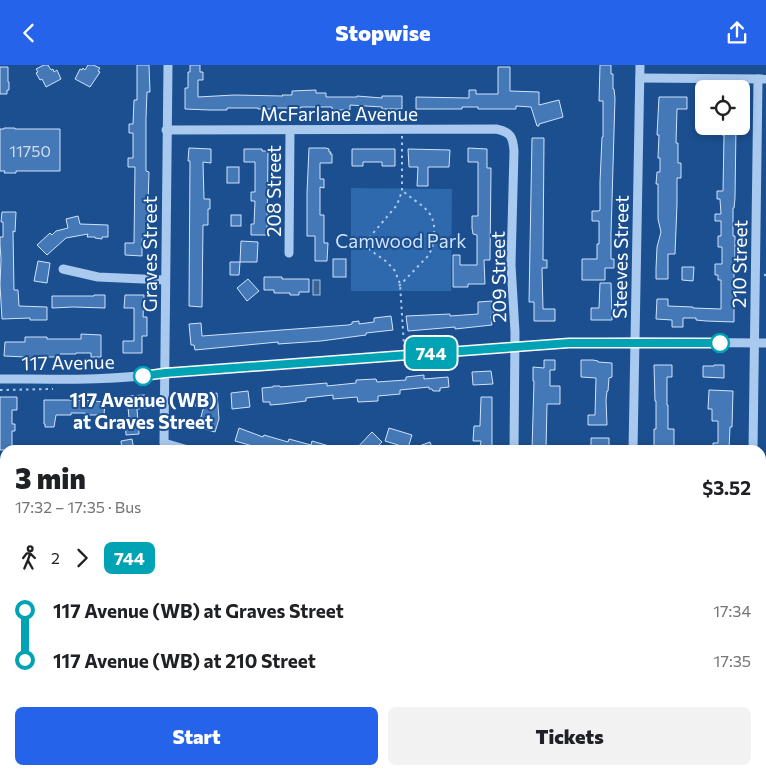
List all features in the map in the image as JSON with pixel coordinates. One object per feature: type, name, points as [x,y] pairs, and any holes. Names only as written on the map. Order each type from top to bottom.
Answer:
[{"type":"street","name":"Graves Street","points":[[168,65],[164,443],[171,445]]},
{"type":"street","name":"Steeves Street","points":[[633,445],[640,65]]},
{"type":"street","points":[[640,78],[762,79]]},
{"type":"street","name":"210 Street","points":[[753,445],[754,343],[761,196],[762,79]]},
{"type":"street","name":"McFarlane Avenue","points":[[166,129],[496,129],[510,134]]},
{"type":"street","name":"208 Street","points":[[289,253],[290,129]]},
{"type":"street","name":"209 Street","points":[[510,134],[514,141],[512,265],[515,347],[514,445]]},
{"type":"street","points":[[63,269],[98,277],[165,280]]},
{"type":"street","name":"117 Avenue","points":[[0,379],[143,376],[569,343],[766,343]]},
{"type":"path","points":[[402,129],[402,191],[397,205],[369,238],[368,245],[370,250],[387,262],[395,271],[400,283],[404,346]]},
{"type":"path","points":[[399,286],[432,250],[435,224],[430,212],[402,191]]},
{"type":"green space","name":"Camwood Park","points":[[351,188],[452,189],[451,291],[351,291]]},
{"type":"shaded area","points":[[313,280],[320,280],[320,295],[313,295]]},
{"type":"building","points":[[48,65],[54,72],[57,70],[61,79],[46,87],[36,73],[38,72],[36,69]]},
{"type":"building","points":[[88,65],[100,68],[98,71],[100,72],[90,87],[75,79],[80,69],[82,70],[83,68],[85,70]]},
{"type":"building","points":[[137,65],[149,65],[150,92],[147,92],[146,118],[146,171],[149,172],[147,239],[142,239],[142,256],[125,255],[125,243],[134,243],[135,167],[128,167],[128,158],[133,158],[133,133],[129,133],[129,124],[133,124],[134,100],[137,100]]},
{"type":"building","points":[[190,65],[200,65],[200,72],[203,72],[203,80],[198,80],[198,97],[234,95],[283,96],[292,95],[292,91],[316,90],[316,93],[326,93],[326,97],[357,96],[382,98],[382,96],[402,96],[402,109],[382,109],[382,107],[350,105],[350,110],[332,110],[332,107],[227,108],[227,110],[185,109],[185,88],[188,88]]},
{"type":"building","points":[[600,65],[611,65],[615,98],[611,234],[611,259],[614,259],[614,268],[605,268],[605,280],[582,280],[582,259],[597,259],[597,244],[599,244],[599,221],[592,221],[592,211],[600,210],[603,101],[599,101]]},
{"type":"building","points":[[0,67],[8,67],[9,90],[7,90],[7,94],[0,94]]},
{"type":"building","points":[[498,67],[510,67],[510,91],[539,92],[539,105],[559,100],[563,117],[537,126],[531,107],[516,106],[516,109],[462,107],[462,109],[416,109],[416,97],[469,98],[469,90],[476,90],[476,94],[498,94]]},
{"type":"building","points":[[659,97],[687,97],[687,109],[677,109],[676,143],[678,143],[678,163],[681,163],[681,178],[677,178],[675,254],[668,254],[668,279],[656,279],[657,247],[661,232],[658,219],[658,184],[656,184],[657,172],[660,172],[660,158],[658,158],[659,135],[657,135]]},
{"type":"building","points":[[0,129],[60,129],[60,171],[16,171],[16,173],[4,173],[5,171],[0,171]]},
{"type":"building","points":[[724,135],[736,135],[735,198],[733,208],[733,236],[735,236],[734,322],[683,318],[683,327],[672,327],[672,320],[656,319],[657,299],[668,299],[668,306],[721,309],[721,280],[718,280],[718,275],[715,275],[715,264],[722,264],[722,247],[718,247],[718,236],[721,236],[721,221],[715,221],[715,214],[721,214],[720,199],[717,199],[717,191],[723,191]]},
{"type":"building","points":[[532,138],[544,138],[543,260],[547,260],[547,268],[542,268],[543,309],[555,309],[555,321],[534,321],[534,302],[529,302]]},
{"type":"building","points":[[189,148],[211,149],[211,163],[203,162],[204,199],[210,199],[210,209],[208,209],[208,225],[203,225],[202,307],[189,306]]},
{"type":"building","points":[[309,148],[326,148],[332,154],[332,163],[320,163],[320,179],[324,179],[324,188],[320,187],[320,215],[324,215],[324,243],[328,243],[327,261],[315,261],[315,236],[307,236]]},
{"type":"building","points":[[468,148],[487,149],[487,168],[491,168],[490,260],[484,260],[485,284],[468,284],[468,287],[453,287],[453,255],[460,255],[460,265],[477,265],[477,235],[473,234],[472,216],[478,216],[478,162],[468,162]]},
{"type":"building","points":[[244,149],[268,151],[267,235],[251,235],[251,224],[254,224],[255,201],[251,201],[251,192],[255,192],[255,162],[244,162]]},
{"type":"building","points":[[352,149],[395,149],[395,166],[382,166],[382,162],[363,162],[363,166],[352,166]]},
{"type":"building","points":[[408,149],[450,150],[449,167],[428,167],[428,186],[417,186],[418,167],[409,167]]},
{"type":"building","points":[[227,167],[239,167],[239,183],[227,183]]},
{"type":"building","points":[[2,212],[16,212],[15,232],[13,231],[14,290],[18,290],[19,306],[47,307],[47,320],[30,320],[30,318],[2,319],[0,237],[3,237]]},
{"type":"building","points":[[231,215],[241,215],[241,226],[231,226]]},
{"type":"building","points":[[78,216],[80,224],[108,225],[108,237],[102,237],[102,239],[87,237],[88,234],[66,238],[47,255],[37,245],[50,233],[52,235],[56,231],[68,228],[66,219]]},
{"type":"building","points":[[241,241],[258,242],[257,262],[240,262]]},
{"type":"building","points":[[333,259],[346,259],[346,277],[333,277]]},
{"type":"building","points":[[38,261],[50,263],[47,283],[34,281]]},
{"type":"building","points":[[230,262],[240,262],[239,275],[230,275]]},
{"type":"building","points":[[682,267],[694,267],[693,281],[682,280]]},
{"type":"building","points":[[264,277],[309,279],[309,292],[299,292],[299,295],[290,295],[290,293],[274,293],[274,290],[264,290]]},
{"type":"building","points":[[248,279],[259,291],[247,301],[237,288]]},
{"type":"building","points":[[600,283],[611,283],[612,320],[591,320],[591,308],[599,308]]},
{"type":"building","points":[[105,295],[105,308],[52,308],[52,296]]},
{"type":"building","points":[[125,295],[144,295],[143,317],[147,317],[147,336],[142,336],[142,353],[123,353],[123,341],[134,341],[134,308],[124,308]]},
{"type":"building","points":[[492,301],[494,316],[491,316],[492,325],[408,331],[406,316],[478,314],[478,302]]},
{"type":"building","points":[[391,316],[393,330],[366,333],[366,335],[321,341],[278,344],[278,342],[195,350],[194,345],[191,345],[189,324],[201,323],[202,336],[348,325],[359,321],[359,324],[374,322],[374,318]]},
{"type":"building","points":[[81,334],[101,335],[101,357],[91,357],[91,353],[60,354],[60,357],[47,358],[4,356],[5,342],[25,342],[25,337],[81,339]]},
{"type":"building","points":[[544,360],[555,360],[555,370],[550,370],[550,386],[560,386],[560,404],[547,404],[546,445],[532,445],[533,367],[544,368]]},
{"type":"building","points":[[581,360],[612,363],[612,377],[609,378],[606,400],[607,425],[588,425],[588,415],[595,415],[596,378],[581,377]]},
{"type":"building","points":[[654,365],[672,365],[672,377],[667,377],[667,405],[668,429],[674,429],[674,445],[654,445],[654,429],[656,429]]},
{"type":"building","points":[[724,365],[724,378],[703,377],[703,366]]},
{"type":"building","points":[[491,371],[493,384],[473,385],[472,372]]},
{"type":"building","points":[[424,375],[424,379],[448,377],[449,387],[440,388],[440,391],[433,391],[429,387],[400,390],[400,394],[378,396],[378,401],[358,402],[357,397],[333,399],[333,395],[306,398],[306,401],[282,404],[270,405],[270,402],[263,402],[262,388],[273,386],[327,383],[327,386],[356,383],[356,380],[376,379],[377,382],[406,380],[406,377]]},
{"type":"building","points":[[709,390],[733,391],[732,427],[730,427],[729,445],[713,445],[713,443],[718,443],[718,421],[712,421],[712,409],[708,409]]},
{"type":"building","points":[[248,391],[250,407],[232,409],[231,393]]},
{"type":"building","points":[[217,393],[219,419],[215,432],[198,427],[204,406],[195,406],[194,397],[194,394]]},
{"type":"building","points":[[145,395],[146,408],[137,409],[139,434],[126,435],[125,418],[129,418],[127,396]]},
{"type":"building","points":[[0,397],[17,397],[17,410],[12,410],[12,424],[15,424],[15,431],[12,431],[12,445],[0,445]]},
{"type":"building","points":[[481,397],[492,397],[492,445],[481,445],[481,441],[473,441],[474,426],[480,426]]},
{"type":"building","points":[[44,400],[105,402],[104,415],[71,413],[71,415],[56,415],[54,427],[45,427]]},
{"type":"building","points":[[239,428],[263,437],[264,435],[288,442],[289,439],[311,445],[249,445],[235,441]]},
{"type":"building","points":[[389,428],[412,435],[409,445],[398,445],[385,441]]},
{"type":"building","points":[[372,432],[382,442],[379,445],[360,445]]},
{"type":"building","points":[[591,438],[609,438],[609,445],[591,445]]},
{"type":"building","points":[[132,439],[133,445],[121,445],[121,441]]},
{"type":"building","points":[[312,441],[326,445],[311,445]]},
{"type":"bus line","name":"744","points":[[143,376],[569,343],[720,343]]},
{"type":"place","name":"117 Avenue (WB) at Graves Street","points":[[143,376]]}]
